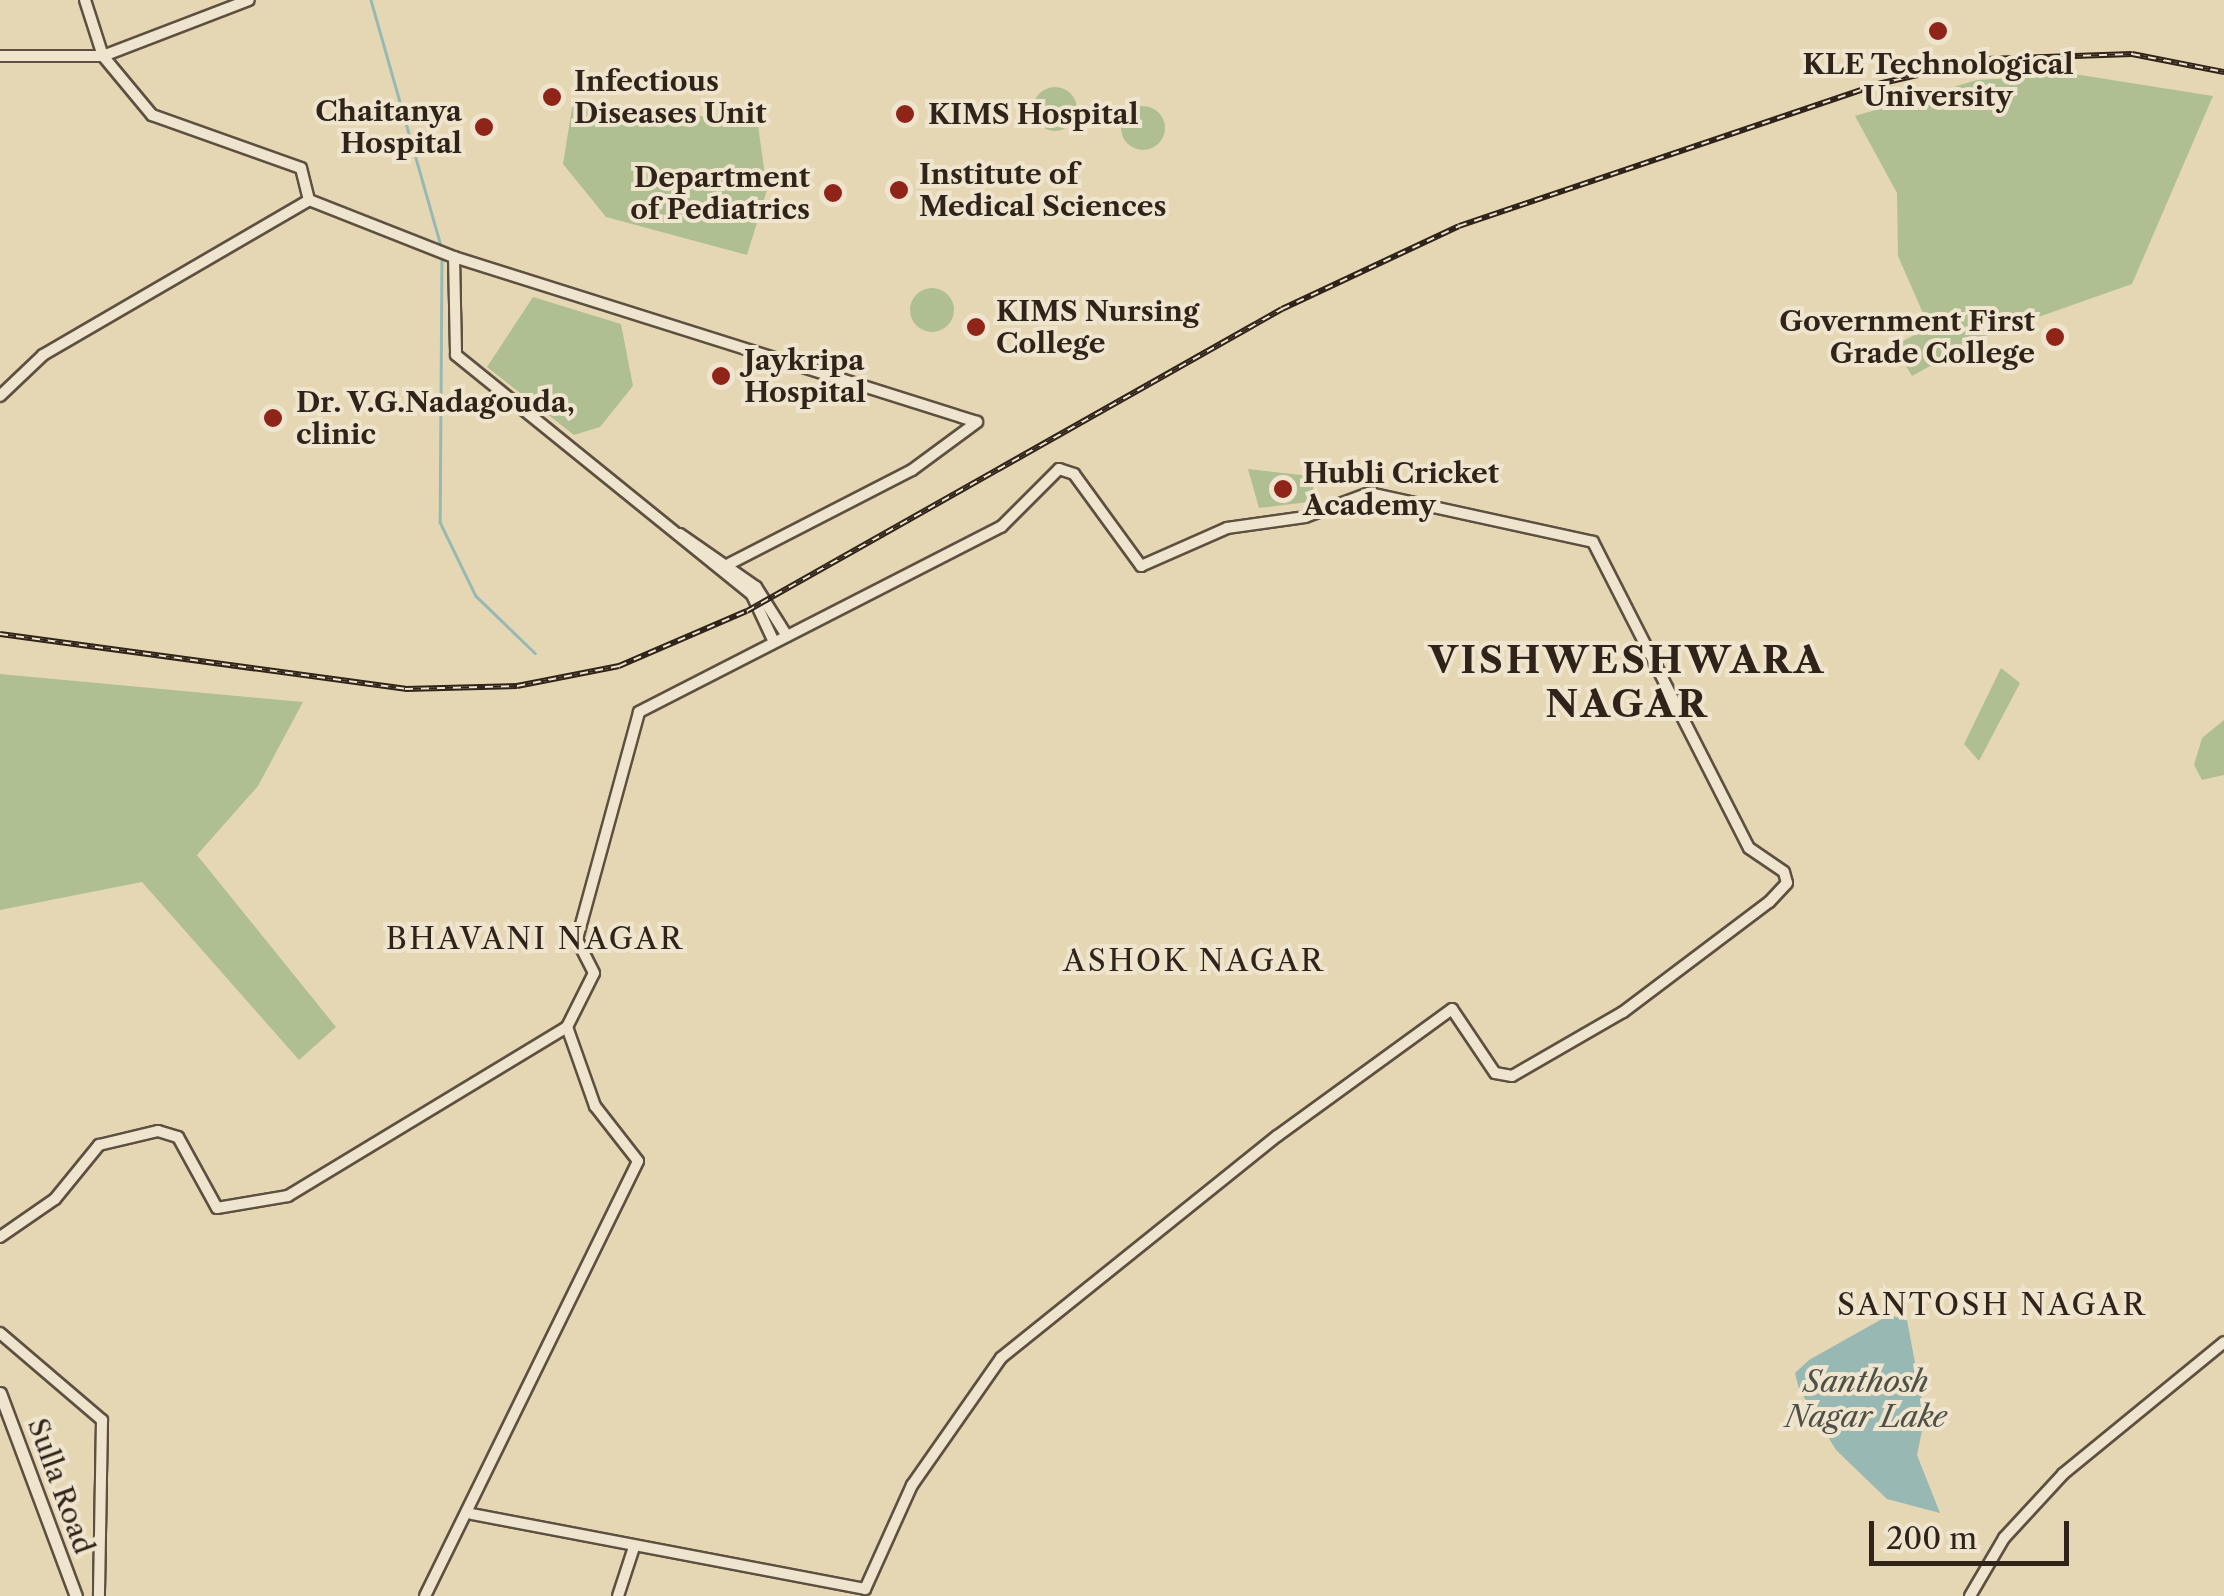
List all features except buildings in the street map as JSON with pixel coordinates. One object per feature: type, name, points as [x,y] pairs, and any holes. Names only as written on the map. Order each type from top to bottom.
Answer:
[{"type":"main road","name":"Sulla Road","points":[[0,1393],[76,1596]]},
{"type":"street","points":[[85,0],[103,56],[152,115],[301,168],[308,200]]},
{"type":"street","points":[[0,56],[103,56],[245,1]]},
{"type":"street","points":[[308,200],[452,256],[977,422],[912,470],[729,564]]},
{"type":"street","points":[[0,396],[43,355],[308,200]]},
{"type":"street","points":[[452,256],[456,356],[680,533],[752,595],[774,642]]},
{"type":"street","points":[[0,1237],[55,1199],[99,1145],[158,1132],[178,1137],[217,1208],[288,1196],[567,1027],[594,973],[577,939],[639,712],[1001,527],[1059,469],[1074,474],[1140,566],[1227,528],[1306,517],[1369,493],[1594,542],[1749,848],[1784,872],[1783,889],[1624,1012],[1503,1077],[1452,1009],[1044,1319],[1001,1358],[926,1463],[865,1589],[634,1548],[472,1514]]},
{"type":"street","points":[[680,533],[729,564],[760,592],[787,636]]},
{"type":"street","points":[[426,1596],[472,1514],[566,1293],[638,1161],[595,1106],[567,1027]]},
{"type":"street","points":[[0,1333],[102,1420],[99,1596]]},
{"type":"street","points":[[1970,1596],[2009,1532],[2064,1474],[2224,1342]]},
{"type":"street","points":[[618,1596],[634,1548]]},
{"type":"green space","points":[[2074,74],[2213,96],[2132,284],[1987,335],[1912,376],[1894,346],[1929,327],[1898,256],[1897,193],[1855,116],[1977,80]]},
{"type":"green space","points":[[1055,87],[1071,93],[1077,109],[1071,125],[1055,131],[1039,125],[1033,109],[1039,93]]},
{"type":"green space","points":[[573,102],[621,118],[660,110],[758,125],[767,190],[747,255],[606,217],[563,164]]},
{"type":"green space","points":[[1143,106],[1159,112],[1165,128],[1159,144],[1143,150],[1127,144],[1121,128],[1127,112]]},
{"type":"green space","points":[[932,288],[947,295],[954,310],[947,325],[932,332],[917,325],[910,310],[917,295]]},
{"type":"green space","points":[[533,297],[621,324],[633,386],[600,427],[574,435],[487,367]]},
{"type":"green space","name":"Hubli Cricket Academy","points":[[1248,469],[1310,476],[1317,501],[1259,508]]},
{"type":"green space","points":[[2001,668],[2020,683],[1979,761],[1964,744]]},
{"type":"green space","points":[[0,674],[303,702],[258,786],[197,855],[336,1027],[299,1060],[142,882],[0,910]]},
{"type":"green space","points":[[2224,720],[2224,775],[2202,780],[2194,765],[2202,738]]},
{"type":"water","name":"Santhosh Nagar Lake","points":[[1889,1315],[1907,1320],[1925,1416],[1917,1455],[1940,1513],[1887,1499],[1836,1450],[1799,1389],[1795,1373],[1809,1360]]},
{"type":"waterway","points":[[371,0],[442,250]]},
{"type":"waterway","points":[[442,258],[440,522],[476,596],[535,653]]},
{"type":"railway","points":[[0,634],[405,689],[517,686],[619,666],[747,611],[1282,309],[1459,226],[1878,84],[1987,59],[2132,54],[2224,72]]},
{"type":"place","name":"KLE Technological University","points":[[1938,31]]},
{"type":"place","name":"Infectious Diseases Unit","points":[[552,97]]},
{"type":"place","name":"KIMS Hospital","points":[[905,114]]},
{"type":"place","name":"Chaitanya Hospital","points":[[484,127]]},
{"type":"place","name":"Institute of Medical Sciences","points":[[899,190]]},
{"type":"place","name":"Department of Pediatrics","points":[[833,193]]},
{"type":"place","name":"KIMS Nursing College","points":[[976,327]]},
{"type":"place","name":"Government First Grade College","points":[[2055,337]]},
{"type":"place","name":"Jaykripa Hospital","points":[[721,376]]},
{"type":"place","name":"Dr. V.G.Nadagouda, clinic","points":[[273,418]]},
{"type":"place","name":"Hubli Cricket Academy","points":[[1283,489]]},
{"type":"district","name":"VISHWESHWARA NAGAR","points":[[1627,682]]},
{"type":"district","name":"BHAVANI NAGAR","points":[[535,939]]},
{"type":"district","name":"ASHOK NAGAR","points":[[1194,961]]},
{"type":"district","name":"SANTOSH NAGAR","points":[[1992,1305]]}]
